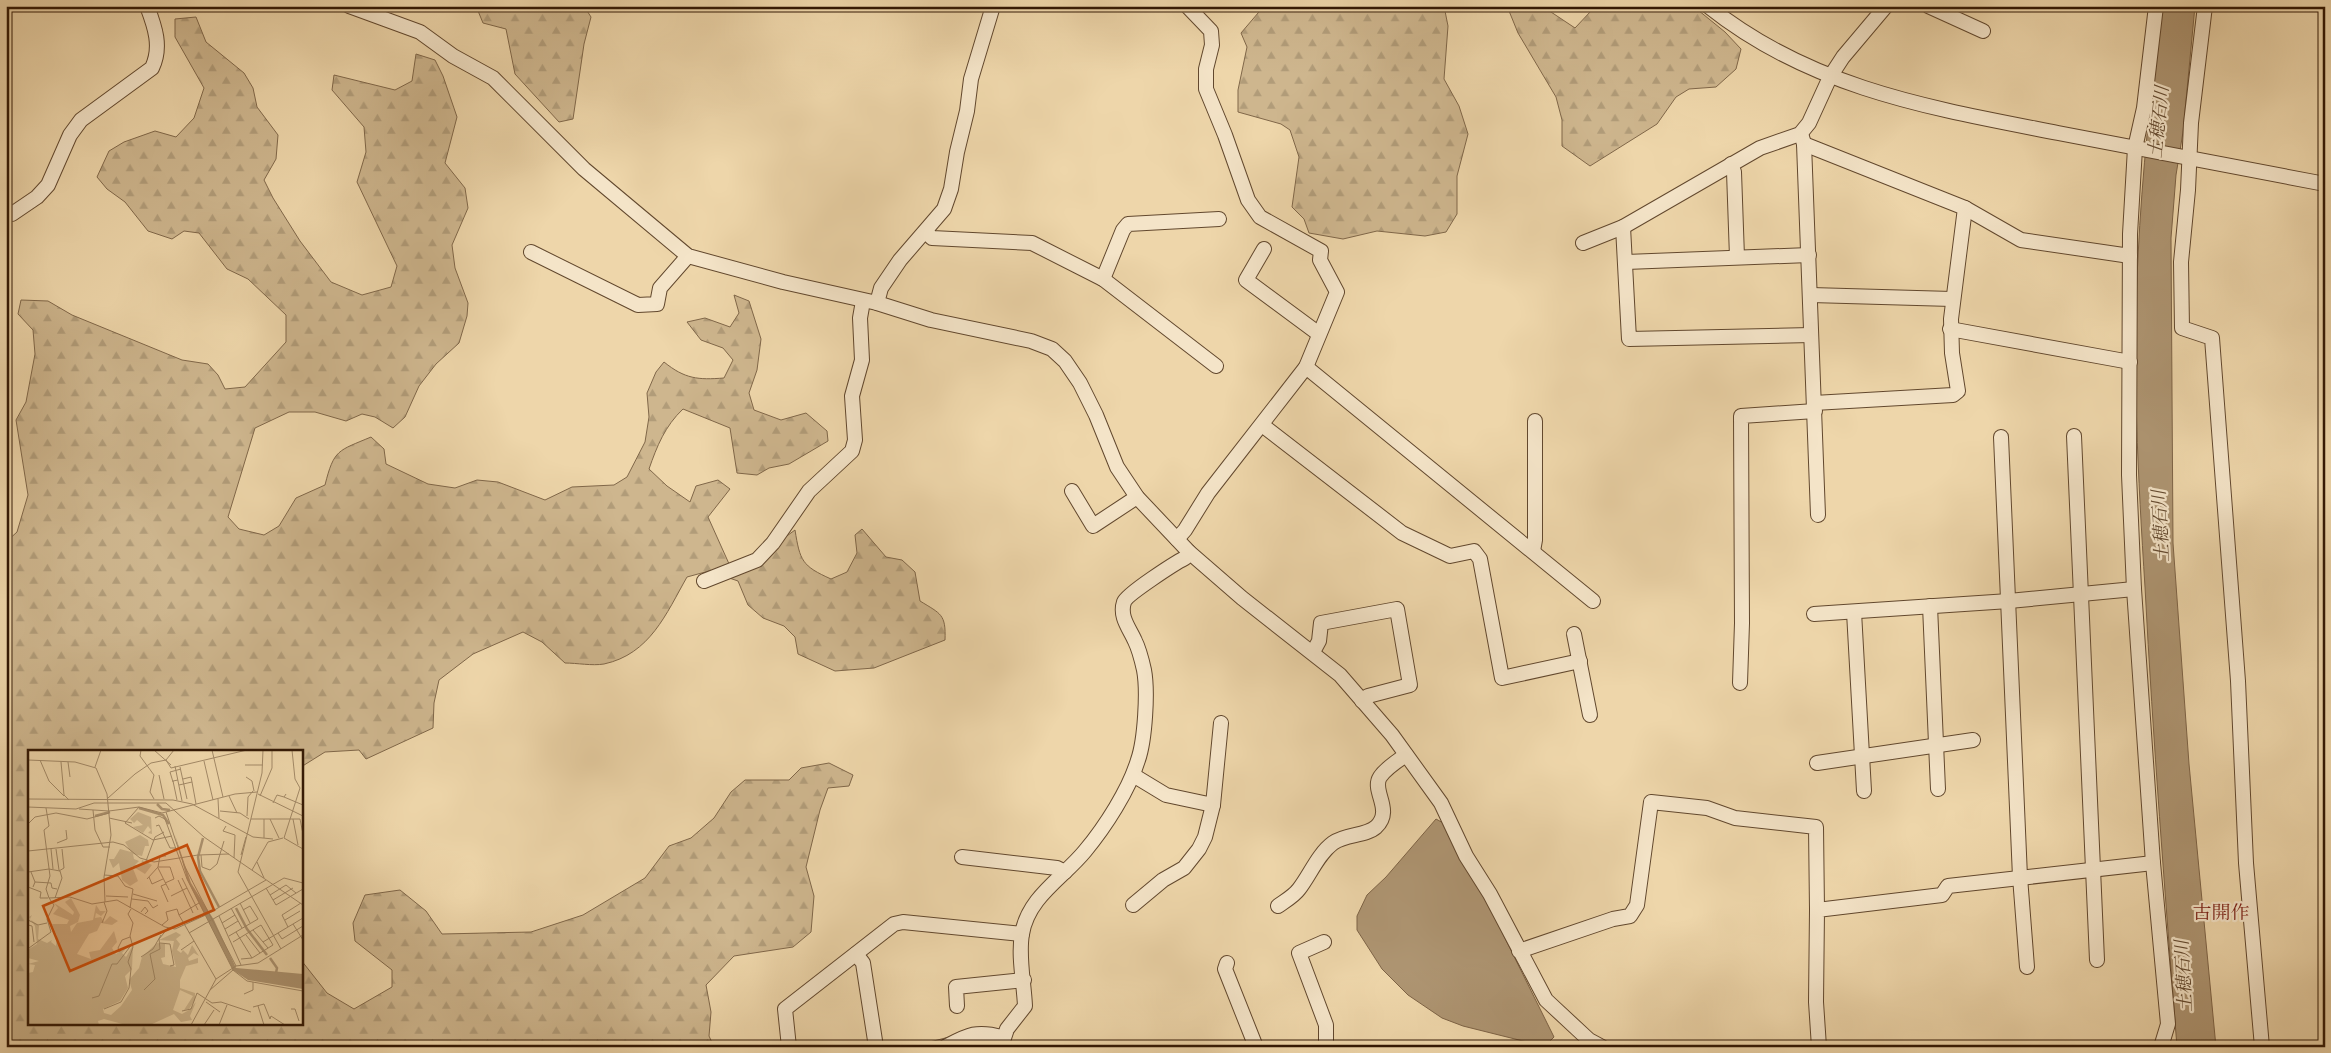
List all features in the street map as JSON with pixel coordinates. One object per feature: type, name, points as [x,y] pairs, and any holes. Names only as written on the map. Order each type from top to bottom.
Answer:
[{"type":"street","points":[[6,213],[12,214],[37,197],[48,185],[70,135],[81,120],[152,68],[158,57],[157,33],[147,6]]},
{"type":"street","points":[[349,6],[420,32],[453,56],[493,78],[584,169],[688,256],[877,303],[931,320],[1031,341],[1052,349],[1065,361],[1080,383],[1096,415],[1116,466],[1137,497],[1189,552],[1242,598],[1340,675],[1406,755],[1441,803],[1466,856],[1490,894],[1546,1000],[1586,1043],[1602,1047]]},
{"type":"street","points":[[877,303],[881,288],[900,260],[944,209],[951,189],[967,111],[971,79],[993,6]]},
{"type":"street","points":[[1177,539],[1185,530],[1208,493],[1306,367],[1336,292],[1320,260],[1321,251],[1260,217],[1248,200],[1206,89],[1206,69],[1212,44],[1211,31],[1187,6]]},
{"type":"street","points":[[1708,6],[1735,28],[1774,50],[1830,77],[1866,90],[1940,110],[2325,184]]},
{"type":"street","points":[[1818,515],[1811,295],[1802,139],[1830,77],[1843,57],[1886,6]]},
{"type":"street","points":[[1928,6],[1983,31]]},
{"type":"street","points":[[2156,6],[2144,108],[2137,148],[2130,256],[2129,475],[2134,589],[2153,863],[2168,1024],[2162,1047]]},
{"type":"street","points":[[2205,6],[2186,158],[2181,262],[2182,328],[2212,338],[2238,681],[2246,863],[2262,1047]]},
{"type":"street","points":[[1583,243],[1624,227],[1760,148],[1802,139],[1965,208],[2021,240],[2130,256]]},
{"type":"street","points":[[1731,164],[1734,172],[1737,257]]},
{"type":"street","points":[[1740,683],[1742,623],[1741,416],[1814,407],[1953,395],[1958,391],[1950,329],[1952,299],[1965,208]]},
{"type":"street","points":[[1103,279],[1123,230],[1128,224],[1219,219]]},
{"type":"street","points":[[1624,227],[1629,339],[1811,335]]},
{"type":"street","points":[[926,232],[932,238],[1032,243],[1103,279],[1216,366]]},
{"type":"street","points":[[1264,249],[1246,280],[1319,334]]},
{"type":"street","points":[[531,252],[638,305],[657,304],[660,288],[688,256]]},
{"type":"street","points":[[1626,262],[1809,255]]},
{"type":"street","points":[[1811,295],[1952,299]]},
{"type":"street","points":[[704,581],[757,560],[773,543],[809,491],[852,450],[855,440],[852,396],[862,360],[860,318],[863,301]]},
{"type":"street","points":[[1950,329],[2130,362]]},
{"type":"street","points":[[1306,367],[1593,601]]},
{"type":"street","points":[[1533,551],[1535,540],[1535,421]]},
{"type":"street","points":[[1262,425],[1402,533],[1450,556],[1474,551],[1480,559],[1502,678],[1580,661]]},
{"type":"street","points":[[2074,436],[2097,960]]},
{"type":"street","points":[[2001,438],[2020,877],[2027,967]]},
{"type":"street","points":[[1072,491],[1093,526],[1137,497]]},
{"type":"street","points":[[944,1047],[972,1034],[984,1033],[1002,1042],[1025,1006],[1022,934],[1026,921],[1046,888],[1065,872],[1100,832],[1133,775],[1139,758],[1146,690],[1144,670],[1124,615],[1124,602],[1131,594],[1185,558],[1189,552]]},
{"type":"street","points":[[1814,614],[2009,601],[2134,589]]},
{"type":"street","points":[[1930,606],[1938,789]]},
{"type":"street","points":[[1313,652],[1319,641],[1321,623],[1397,609],[1410,685],[1368,696],[1362,701]]},
{"type":"street","points":[[1854,612],[1864,791]]},
{"type":"street","points":[[1574,634],[1590,715]]},
{"type":"street","points":[[1133,905],[1163,880],[1184,868],[1199,849],[1205,836],[1213,805],[1221,723]]},
{"type":"street","points":[[1817,763],[1973,740]]},
{"type":"street","points":[[1278,906],[1297,892],[1325,850],[1334,842],[1375,828],[1381,819],[1384,806],[1377,785],[1379,778],[1406,755]]},
{"type":"street","points":[[1133,775],[1166,795],[1213,805]]},
{"type":"street","points":[[1520,951],[1613,919],[1630,916],[1637,905],[1650,802],[1707,808],[1735,818],[1816,827],[1816,1002],[1819,1047]]},
{"type":"street","points":[[962,857],[1057,868],[1065,872]]},
{"type":"street","points":[[1817,910],[1942,895],[1948,886],[2153,863]]},
{"type":"street","points":[[789,1047],[785,1009],[894,924],[903,922],[1022,934]]},
{"type":"street","points":[[1324,942],[1299,953],[1326,1024],[1326,1047]]},
{"type":"street","points":[[856,954],[863,963],[876,1047]]},
{"type":"street","points":[[1228,963],[1225,969],[1256,1047]]},
{"type":"street","points":[[958,1006],[956,986],[1024,980]]},
{"type":"green space","points":[[476,6],[584,6],[591,17],[584,44],[573,119],[559,122],[515,74],[506,29],[483,23]]},
{"type":"green space","points":[[1264,6],[1444,6],[1448,26],[1444,79],[1459,106],[1468,134],[1457,176],[1457,214],[1446,232],[1425,236],[1377,231],[1343,239],[1309,233],[1304,219],[1292,207],[1299,157],[1290,130],[1281,124],[1238,112],[1238,90],[1247,47],[1241,33]]},
{"type":"green space","points":[[1507,6],[1542,6],[1575,28],[1591,11],[1592,6],[1693,6],[1725,32],[1741,49],[1736,69],[1716,87],[1689,89],[1676,97],[1657,124],[1590,166],[1562,146],[1562,120],[1556,97],[1518,33]]},
{"type":"green space","points":[[196,17],[206,42],[244,73],[253,88],[257,107],[278,135],[276,159],[264,180],[273,198],[300,241],[331,282],[362,295],[391,287],[397,266],[357,182],[366,152],[364,127],[332,90],[334,75],[395,90],[412,81],[416,54],[435,60],[443,76],[457,117],[445,163],[465,188],[468,208],[452,245],[455,268],[468,303],[467,316],[459,343],[436,364],[419,386],[405,417],[393,428],[375,417],[362,414],[346,421],[315,412],[289,412],[255,428],[228,517],[239,529],[264,535],[279,526],[296,498],[325,485],[331,464],[339,453],[351,445],[371,437],[384,449],[386,464],[428,484],[455,488],[477,480],[498,482],[545,500],[572,487],[614,485],[627,477],[645,442],[649,417],[647,393],[656,372],[664,362],[679,372],[692,377],[707,379],[724,378],[733,360],[723,348],[701,340],[687,322],[705,318],[730,327],[739,313],[734,295],[749,301],[761,339],[757,370],[749,393],[754,410],[781,420],[806,413],[827,431],[828,441],[789,464],[769,468],[757,475],[737,473],[730,428],[683,409],[671,422],[662,437],[649,469],[667,486],[690,502],[696,486],[718,480],[730,489],[708,517],[730,566],[745,571],[772,554],[784,538],[795,530],[804,561],[814,570],[831,579],[847,572],[857,553],[855,535],[862,529],[886,557],[902,560],[915,572],[920,601],[941,616],[945,640],[874,668],[835,671],[798,654],[795,637],[784,626],[763,618],[748,605],[738,581],[709,571],[687,577],[655,631],[645,642],[620,659],[599,665],[565,663],[542,642],[523,632],[473,654],[439,680],[434,703],[433,728],[366,759],[359,750],[325,752],[302,766],[302,750],[28,750],[28,1026],[302,1026],[302,961],[327,993],[354,1009],[392,987],[392,970],[355,941],[353,923],[365,895],[400,890],[426,911],[442,934],[531,932],[583,915],[645,878],[669,846],[691,838],[714,818],[731,792],[745,780],[789,780],[801,768],[829,763],[853,775],[849,786],[828,788],[820,810],[806,867],[814,896],[811,932],[793,947],[734,956],[706,985],[711,1012],[709,1036],[714,1047],[6,1047],[6,542],[17,532],[28,495],[16,420],[26,402],[35,354],[33,330],[18,314],[21,300],[48,301],[72,315],[182,360],[208,364],[218,375],[225,389],[245,387],[286,342],[286,315],[248,279],[227,269],[199,233],[184,231],[172,239],[148,231],[125,202],[107,189],[97,177],[109,151],[124,142],[155,131],[176,137],[194,118],[204,88],[175,37],[175,19]]},
{"type":"green space","points":[[972,1031],[970,1044],[965,1047],[922,1047],[926,1043]]},
{"type":"water","name":"土穂石川","points":[[2162,6],[2195,6],[2183,132],[2176,175],[2171,238],[2173,543],[2189,764],[2216,1047],[2177,1047],[2155,759],[2140,504],[2136,380],[2136,298],[2147,132]]},
{"type":"water","points":[[1436,819],[1445,824],[1475,878],[1554,1037],[1548,1043],[1527,1042],[1463,1026],[1442,1018],[1408,995],[1382,969],[1357,930],[1357,916],[1367,895],[1386,877]]},
{"type":"district","name":"古開作","points":[[2221,913]]}]
